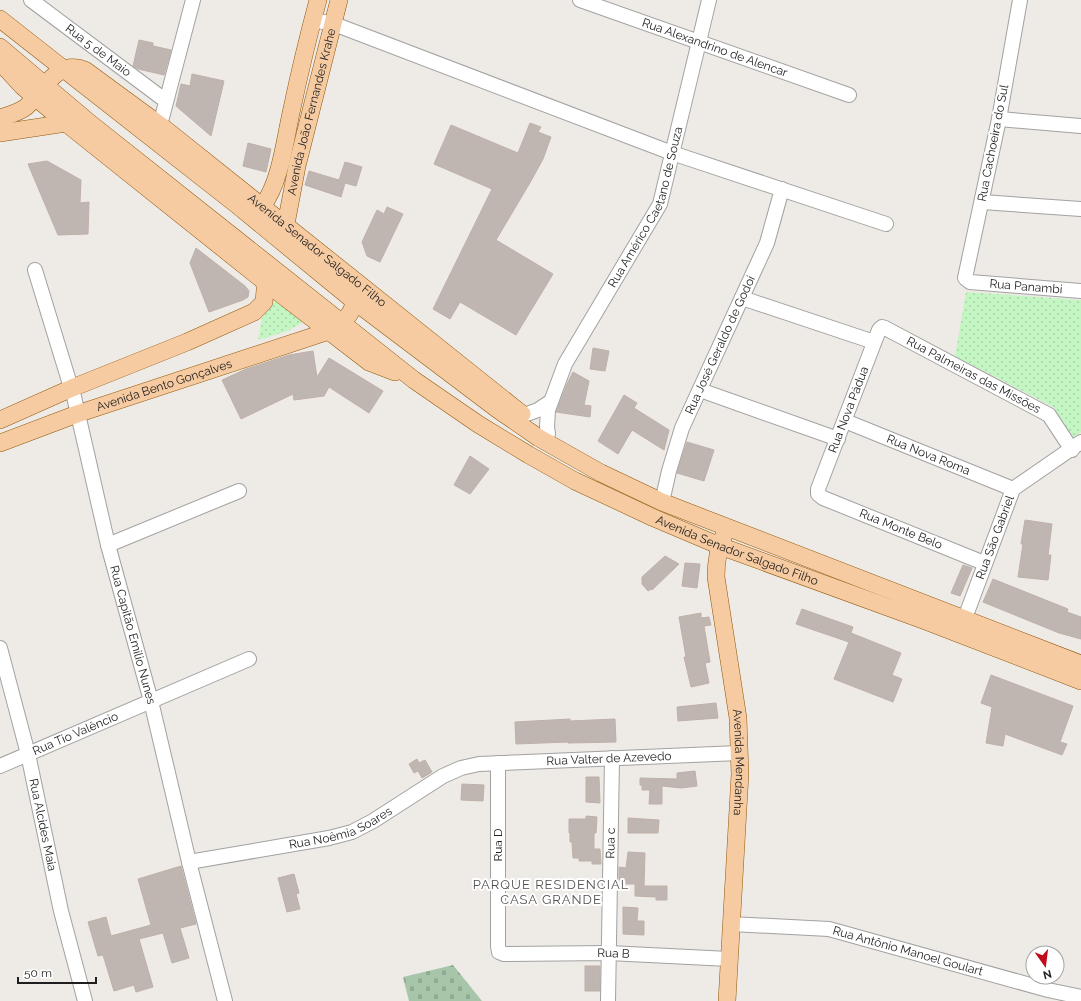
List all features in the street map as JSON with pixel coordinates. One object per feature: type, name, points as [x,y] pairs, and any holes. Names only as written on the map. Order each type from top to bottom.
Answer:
[{"type":"main road","name":"Avenida João Fernandes Krahe","points":[[263,205],[272,190],[280,162],[318,0]]},
{"type":"main road","name":"Avenida João Fernandes Krahe","points":[[286,224],[297,166],[339,0]]},
{"type":"main road","name":"Avenida Senador Salgado Filho","points":[[0,20],[63,70],[129,119],[354,301],[497,409],[539,438],[601,473],[662,502],[1081,664]]},
{"type":"main road","name":"Avenida Senador Salgado Filho","points":[[0,47],[66,123],[265,282],[335,327],[478,424],[529,455],[575,481],[654,518],[720,546],[923,620],[1081,681]]},
{"type":"main road","name":"Avenida Senador Salgado Filho","points":[[0,62],[40,92],[335,327],[344,343],[369,362],[414,380]]},
{"type":"main road","name":"Avenida Senador Salgado Filho","points":[[63,70],[73,67],[85,70],[160,125],[263,205],[349,276],[548,434],[564,452]]},
{"type":"main road","points":[[0,118],[19,112],[40,92],[52,76],[63,70]]},
{"type":"main road","points":[[0,133],[66,123]]},
{"type":"main road","points":[[280,162],[297,166]]},
{"type":"main road","points":[[335,327],[351,313],[354,301],[353,285],[349,276]]},
{"type":"main road","points":[[0,420],[72,388],[187,342],[254,312],[264,302],[265,282]]},
{"type":"main road","name":"Avenida Bento Gonçalves","points":[[0,443],[77,414],[335,327]]},
{"type":"main road","points":[[308,337],[344,343]]},
{"type":"main road","name":"Avenida Mendanha","points":[[727,1001],[740,774],[738,718],[716,578],[716,562],[720,546],[728,527]]},
{"type":"street","name":"Rua 5 de Maio","points":[[30,0],[166,101]]},
{"type":"street","points":[[160,125],[193,0]]},
{"type":"street","name":"Rua Alexandrino de Alencar","points":[[580,0],[849,95]]},
{"type":"street","name":"Rua Américo Caetano de Souza","points":[[548,434],[547,419],[550,402],[565,364],[660,204],[709,0]]},
{"type":"street","name":"Rua Cachoeira do Sul","points":[[970,282],[965,278],[965,273],[982,202],[999,119],[1020,0]]},
{"type":"street","points":[[313,20],[334,24],[672,153],[886,224]]},
{"type":"street","points":[[999,119],[1081,126]]},
{"type":"street","name":"Rua José Geraldo de Godoi","points":[[662,502],[669,471],[682,428],[767,243],[782,189]]},
{"type":"street","points":[[982,202],[1081,209]]},
{"type":"street","name":"Rua Capitão Emilio Nunes","points":[[35,270],[72,388],[108,545],[151,701],[225,1001]]},
{"type":"street","name":"Rua Panambi","points":[[970,282],[1081,291]]},
{"type":"street","points":[[742,298],[874,342]]},
{"type":"street","name":"Rua Nova Pádua","points":[[818,494],[818,490],[874,342],[879,330],[882,327]]},
{"type":"street","name":"Rua Palmeiras das Missões","points":[[882,327],[1049,415],[1076,446]]},
{"type":"street","points":[[700,390],[838,439]]},
{"type":"street","points":[[524,415],[538,410],[550,402]]},
{"type":"street","name":"Rua Nova Roma","points":[[845,420],[1013,489]]},
{"type":"street","name":"Rua São Gabriel","points":[[965,618],[984,563],[1013,489],[1076,446]]},
{"type":"street","points":[[108,545],[239,491]]},
{"type":"street","name":"Rua Monte Belo","points":[[818,494],[823,498],[984,563]]},
{"type":"street","name":"Rua Alcides Maia","points":[[0,648],[28,754],[61,910],[85,1001]]},
{"type":"street","name":"Rua Tio Valêncio","points":[[0,766],[249,659]]},
{"type":"street","name":"Rua Valter de Azevedo","points":[[479,764],[739,753]]},
{"type":"street","name":"Rua c","points":[[608,1001],[612,758]]},
{"type":"street","name":"Rua D","points":[[498,763],[499,952]]},
{"type":"street","name":"Rua Noêmia Soares","points":[[190,862],[329,838],[352,832],[373,821],[443,776],[461,768],[479,764]]},
{"type":"street","name":"Rua Antônio Manoel Goulart","points":[[731,924],[830,929],[1047,996],[1081,997]]},
{"type":"street","name":"Rua B","points":[[499,952],[504,954],[609,953],[729,959]]},
{"type":"green space","points":[[966,292],[1081,300],[1081,432],[1074,438],[1053,407],[955,356]]},
{"type":"green space","points":[[277,298],[305,321],[288,331],[258,340],[262,318]]},
{"type":"green space","points":[[453,965],[482,1001],[409,1001],[403,977]]},
{"type":"building","points":[[139,40],[153,43],[153,46],[171,50],[164,75],[138,69],[133,66]]},
{"type":"building","points":[[192,74],[224,81],[211,136],[176,106],[181,84],[190,86]]},
{"type":"building","points":[[530,123],[541,127],[538,132],[551,137],[543,159],[496,240],[553,274],[516,335],[460,302],[450,319],[433,309],[492,189],[434,164],[451,125],[518,153]]},
{"type":"building","points":[[248,143],[271,149],[266,172],[243,166]]},
{"type":"building","points":[[47,161],[81,180],[80,203],[89,202],[88,234],[58,235],[28,164]]},
{"type":"building","points":[[345,162],[362,167],[356,186],[345,183],[341,197],[305,185],[309,171],[339,180]]},
{"type":"building","points":[[387,207],[403,214],[380,262],[367,256],[362,242],[377,210],[384,214]]},
{"type":"building","points":[[196,248],[245,286],[249,291],[248,297],[209,312],[190,263]]},
{"type":"building","points":[[593,348],[609,351],[605,371],[590,369]]},
{"type":"building","points":[[313,351],[317,377],[329,358],[383,391],[369,413],[329,387],[324,396],[294,400],[293,394],[241,419],[222,380],[246,369],[289,355]]},
{"type":"building","points":[[573,372],[589,381],[584,405],[591,406],[590,417],[556,412]]},
{"type":"building","points":[[624,395],[637,403],[634,408],[669,430],[664,450],[632,430],[618,454],[598,441]]},
{"type":"building","points":[[687,442],[714,450],[704,481],[677,473]]},
{"type":"building","points":[[470,456],[489,469],[470,494],[454,485]]},
{"type":"building","points":[[1025,520],[1052,524],[1048,555],[1051,555],[1048,580],[1018,577]]},
{"type":"building","points":[[665,556],[679,564],[652,590],[651,589],[648,591],[642,584],[642,577]]},
{"type":"building","points":[[685,563],[700,564],[697,588],[682,586]]},
{"type":"building","points":[[963,565],[972,568],[960,596],[951,593]]},
{"type":"building","points":[[993,579],[1068,609],[1067,612],[1081,617],[1081,639],[1059,633],[983,602]]},
{"type":"building","points":[[802,609],[853,627],[851,633],[901,653],[892,675],[902,679],[893,702],[834,679],[849,642],[796,624]]},
{"type":"building","points":[[701,613],[701,618],[709,617],[711,625],[704,626],[710,662],[705,663],[709,683],[691,687],[684,657],[686,657],[679,617]]},
{"type":"building","points":[[991,675],[1073,706],[1060,742],[1067,744],[1062,755],[1005,734],[1003,746],[986,743],[992,707],[981,703]]},
{"type":"building","points":[[716,703],[718,718],[678,721],[677,707]]},
{"type":"building","points":[[570,719],[570,721],[615,719],[616,742],[516,744],[515,722]]},
{"type":"building","points":[[417,759],[419,763],[425,760],[432,772],[422,778],[418,771],[414,773],[409,764]]},
{"type":"building","points":[[695,771],[697,786],[681,788],[662,786],[662,804],[649,804],[650,790],[642,790],[642,785],[640,785],[640,778],[677,779],[677,773]]},
{"type":"building","points":[[586,777],[599,777],[600,803],[586,802]]},
{"type":"building","points":[[462,784],[484,785],[483,801],[461,800]]},
{"type":"building","points":[[586,816],[597,817],[596,833],[594,833],[594,849],[600,849],[601,864],[592,864],[592,861],[579,861],[579,858],[573,858],[572,842],[570,842],[569,833],[569,819],[586,819]]},
{"type":"building","points":[[628,818],[659,820],[658,833],[628,833]]},
{"type":"building","points":[[628,852],[645,853],[644,886],[667,886],[667,900],[656,900],[656,897],[635,896],[635,884],[626,884],[626,880],[619,880],[619,867],[626,868]]},
{"type":"building","points":[[181,866],[196,924],[180,928],[189,958],[172,963],[163,933],[139,939],[153,987],[136,992],[134,985],[114,991],[103,955],[98,956],[88,922],[106,917],[111,936],[151,925],[138,879]]},
{"type":"building","points":[[294,874],[299,893],[296,894],[300,909],[287,912],[278,878]]},
{"type":"building","points":[[623,907],[638,908],[637,921],[644,921],[644,935],[623,934]]},
{"type":"building","points":[[585,966],[600,966],[600,991],[585,991]]},
{"type":"district","name":"PARQUE RESIDENCIAL CASA GRANDE","points":[[551,892]]}]
